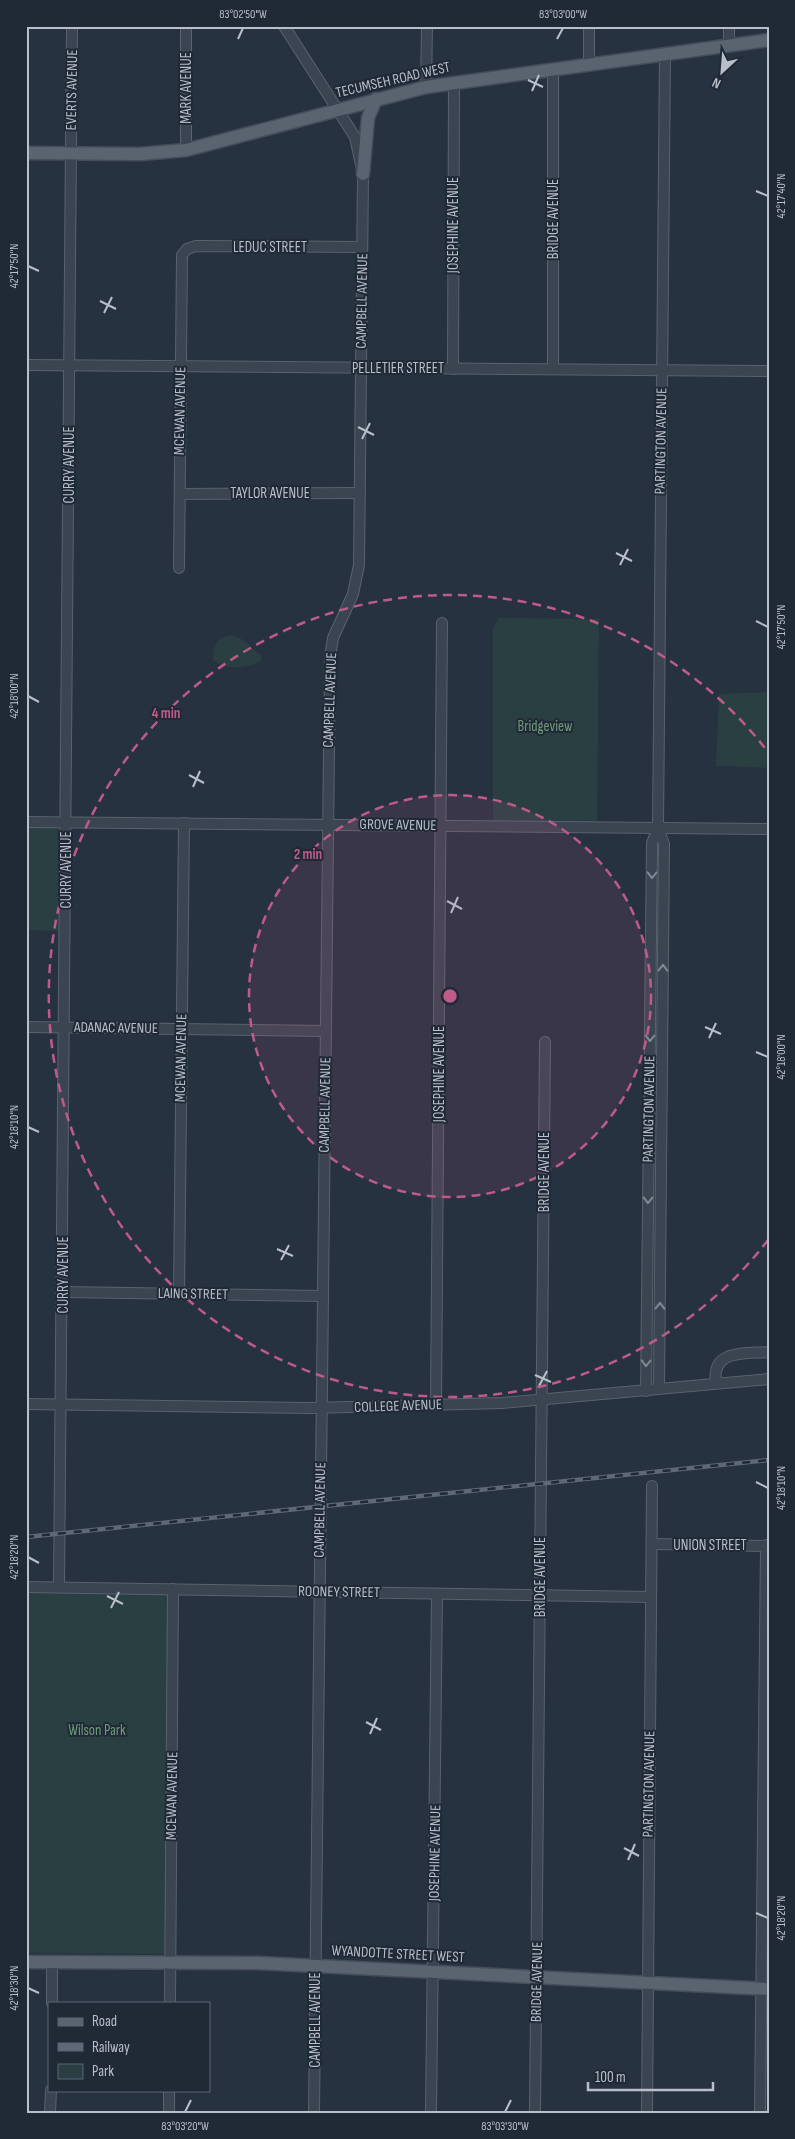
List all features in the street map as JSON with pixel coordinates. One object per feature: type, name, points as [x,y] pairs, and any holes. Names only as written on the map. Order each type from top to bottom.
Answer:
[{"type":"main road","name":"TECUMSEH ROAD WEST","points":[[26,153],[140,154],[186,150],[426,87],[769,41]]},
{"type":"main road","points":[[363,174],[368,118],[376,99]]},
{"type":"main road","name":"WYANDOTTE STREET WEST","points":[[26,1962],[170,1962],[315,1966],[765,1988]]},
{"type":"street","name":"EVERTS AVENUE","points":[[71,153],[72,26]]},
{"type":"street","name":"MARK AVENUE","points":[[186,26],[186,150]]},
{"type":"street","name":"CAMPBELL AVENUE","points":[[284,26],[354,137],[363,174],[359,565],[353,594],[333,638],[330,658],[314,2113]]},
{"type":"street","points":[[426,26],[426,87]]},
{"type":"street","points":[[589,26],[589,64]]},
{"type":"street","points":[[728,45],[729,26]]},
{"type":"street","name":"PARTINGTON AVENUE","points":[[646,1391],[652,844],[658,828],[665,54]]},
{"type":"street","name":"BRIDGE AVENUE","points":[[553,369],[554,69]]},
{"type":"street","name":"JOSEPHINE AVENUE","points":[[453,369],[454,82]]},
{"type":"street","name":"CURRY AVENUE","points":[[59,1588],[71,153]]},
{"type":"street","name":"LEDUC STREET","points":[[182,255],[187,249],[196,246],[362,247]]},
{"type":"street","name":"MCEWAN AVENUE","points":[[179,568],[182,255]]},
{"type":"street","name":"PELLETIER STREET","points":[[26,365],[769,371]]},
{"type":"street","name":"TAYLOR AVENUE","points":[[180,494],[360,493]]},
{"type":"street","name":"JOSEPHINE AVENUE","points":[[436,1405],[442,623]]},
{"type":"street","name":"GROVE AVENUE","points":[[26,822],[769,829]]},
{"type":"street","name":"MCEWAN AVENUE","points":[[178,1294],[184,823]]},
{"type":"street","name":"PARTINGTON AVENUE","points":[[658,828],[664,844],[659,1389]]},
{"type":"street","name":"ADANAC AVENUE","points":[[26,1027],[326,1031]]},
{"type":"street","name":"BRIDGE AVENUE","points":[[535,2113],[545,1042]]},
{"type":"street","name":"LAING STREET","points":[[62,1292],[323,1296]]},
{"type":"street","points":[[716,1383],[716,1366],[721,1360],[729,1356],[769,1352]]},
{"type":"street","name":"COLLEGE AVENUE","points":[[26,1404],[322,1408],[436,1405],[542,1401],[769,1379]]},
{"type":"street","name":"PARTINGTON AVENUE","points":[[646,2113],[652,1486]]},
{"type":"street","name":"UNION STREET","points":[[652,1544],[767,1546]]},
{"type":"street","points":[[760,2113],[765,1988],[767,1546]]},
{"type":"street","name":"ROONEY STREET","points":[[26,1587],[651,1597]]},
{"type":"street","name":"MCEWAN AVENUE","points":[[170,2002],[174,1589]]},
{"type":"street","name":"JOSEPHINE AVENUE","points":[[431,2113],[437,1594]]},
{"type":"street","points":[[52,1962],[52,2002]]},
{"type":"street","points":[[50,2113],[51,2092]]},
{"type":"street","points":[[169,2092],[169,2113]]},
{"type":"green space","name":"Bridgeview","points":[[498,618],[599,619],[597,825],[493,822],[493,629]]},
{"type":"green space","points":[[232,635],[244,641],[261,655],[261,661],[249,666],[230,667],[213,660],[215,646],[219,640]]},
{"type":"green space","points":[[769,692],[769,768],[716,766],[719,694]]},
{"type":"green space","points":[[26,828],[53,828],[61,831],[62,931],[26,930]]},
{"type":"green space","name":"Wilson Park","points":[[26,1591],[169,1594],[166,1954],[26,1953]]},
{"type":"railway","points":[[26,1537],[769,1460]]}]
